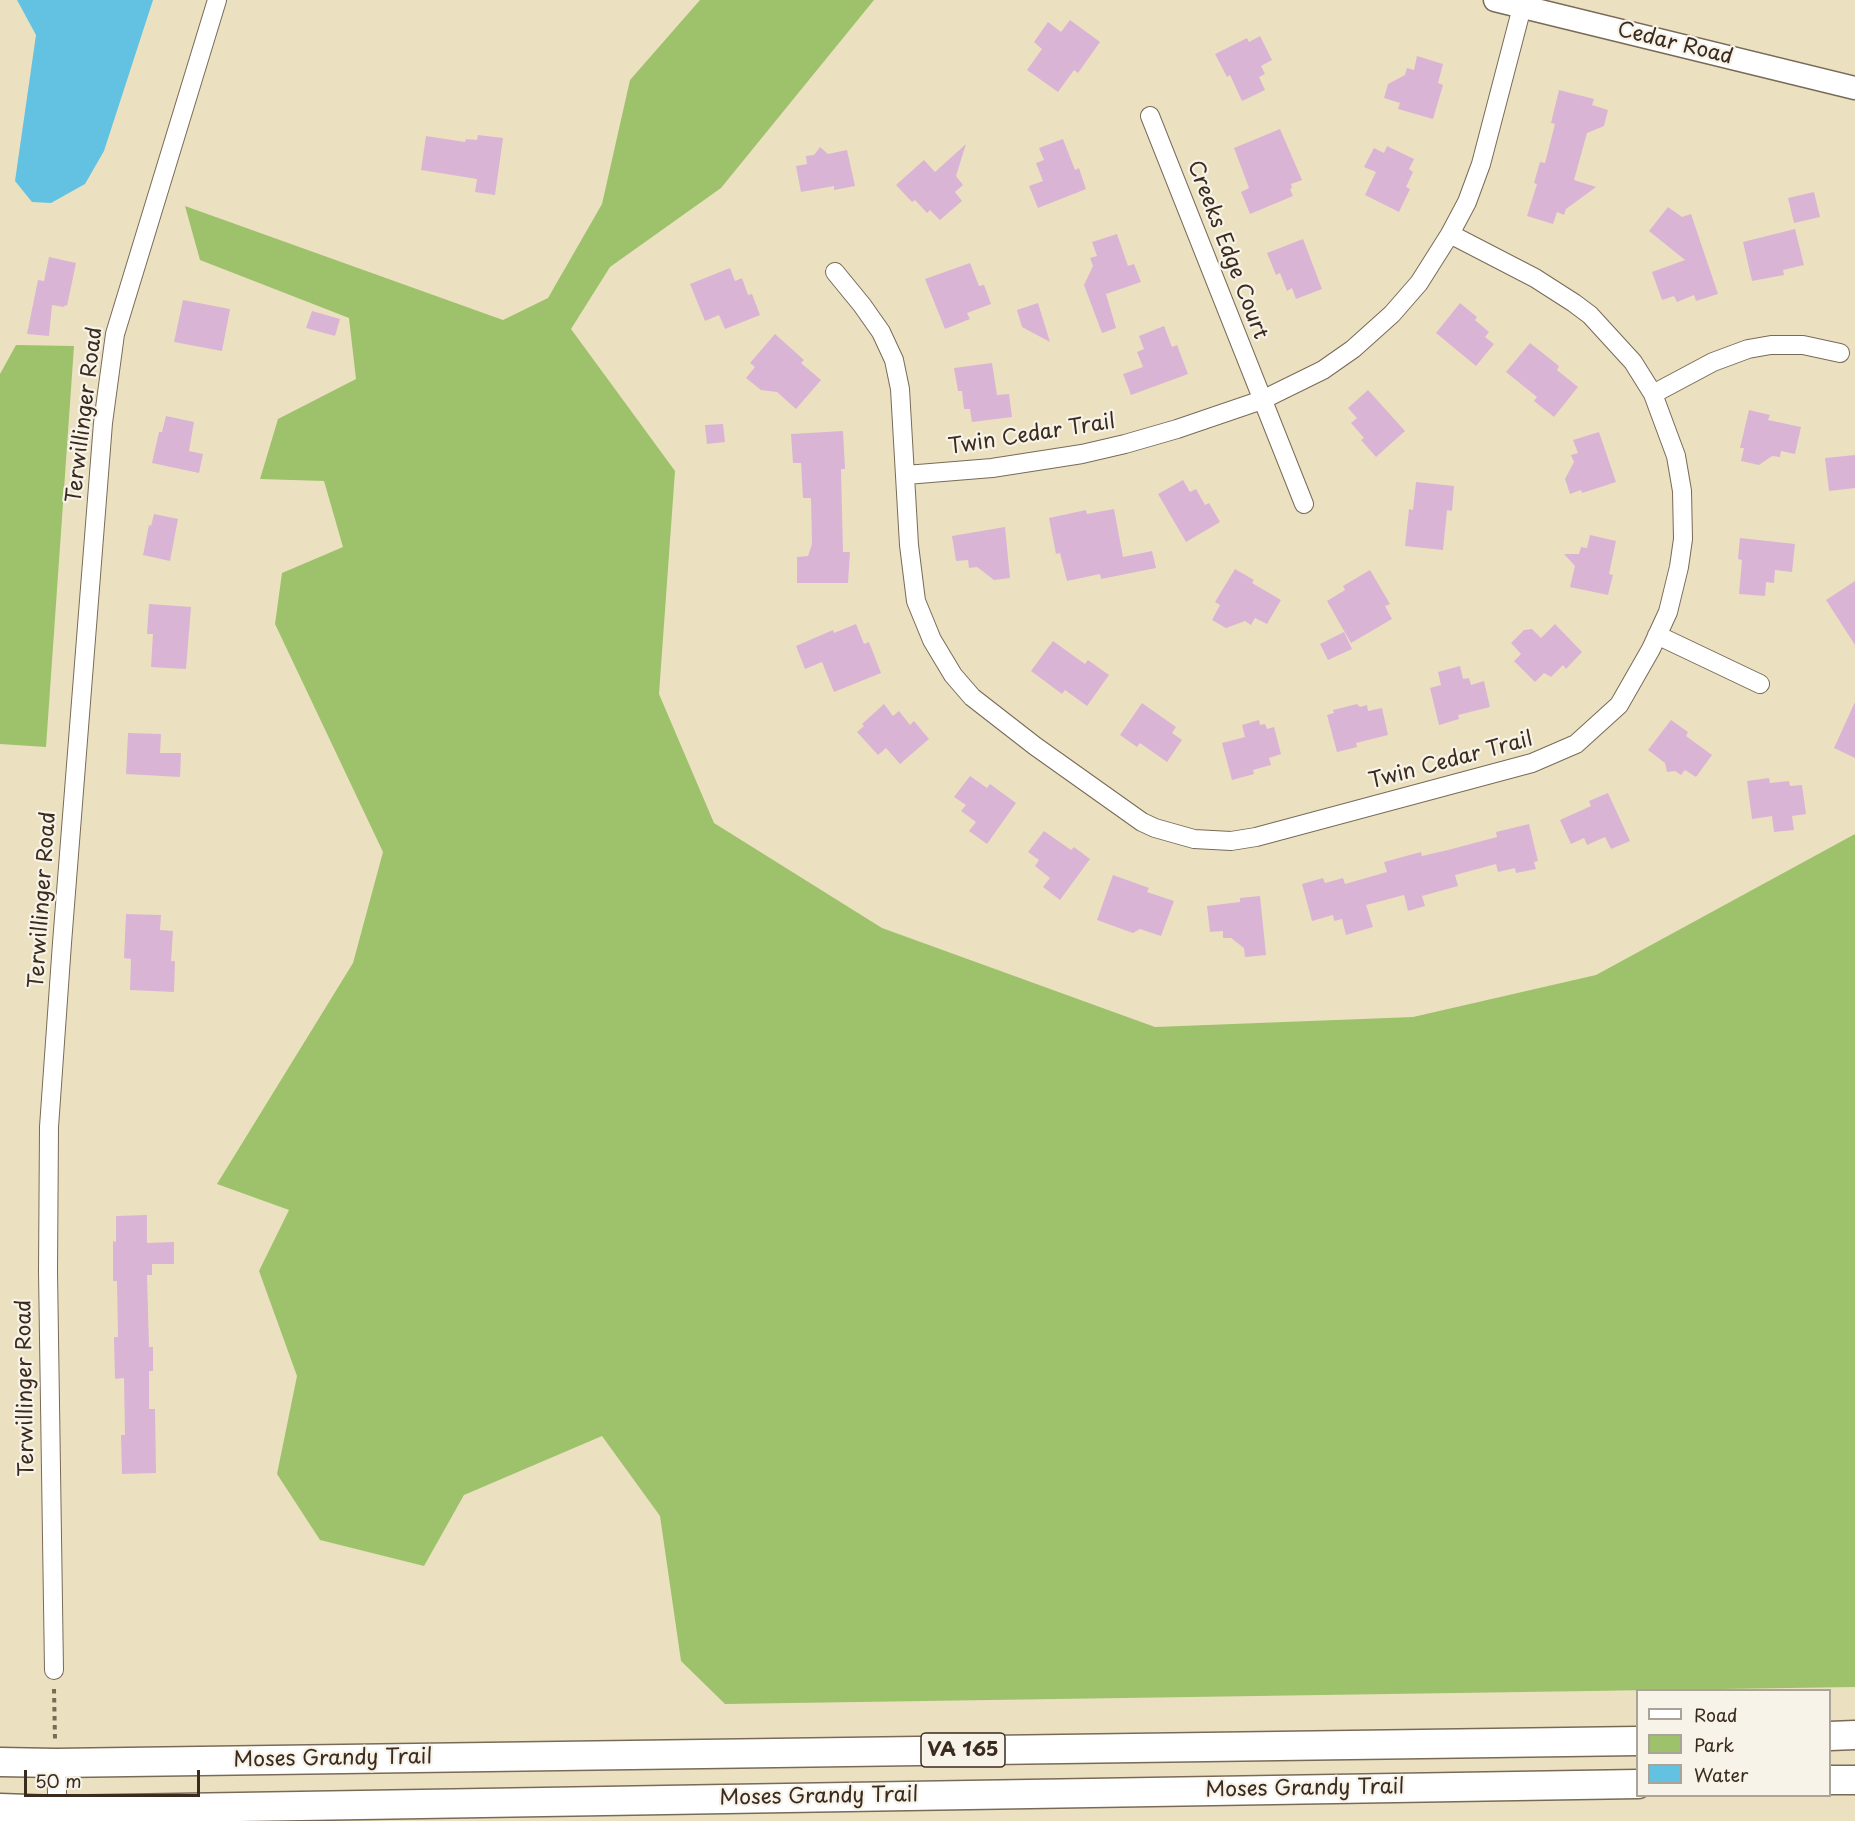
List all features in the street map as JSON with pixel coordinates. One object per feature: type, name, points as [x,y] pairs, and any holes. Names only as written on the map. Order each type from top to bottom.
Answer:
[{"type":"main road","points":[[1831,1736],[1855,1735]]},
{"type":"main road","name":"Moses Grandy Trail","points":[[0,1762],[1636,1741]]},
{"type":"main road","points":[[1831,1780],[1855,1780]]},
{"type":"main road","name":"Moses Grandy Trail","points":[[0,1808],[57,1816],[1636,1784]]},
{"type":"street","name":"Terwillinger Road","points":[[54,1670],[48,1272],[49,1127],[63,920],[103,423],[115,334],[217,0]]},
{"type":"street","name":"Cedar Road","points":[[1495,0],[1855,88]]},
{"type":"street","name":"Twin Cedar Trail","points":[[906,475],[992,468],[1082,454],[1177,429],[1262,400],[1323,370],[1353,349],[1392,314],[1419,283],[1467,202],[1481,164],[1522,7]]},
{"type":"street","name":"Creeks Edge Court","points":[[1150,116],[1304,504]]},
{"type":"street","name":"Twin Cedar Trail","points":[[835,272],[881,332],[894,360],[900,389],[909,545],[916,601],[932,640],[953,675],[972,697],[1035,746],[1142,822],[1194,839],[1231,841],[1256,837],[1544,759],[1576,744],[1620,705],[1652,649],[1668,612],[1680,567],[1683,539],[1682,491],[1676,456],[1653,394],[1633,362],[1590,315],[1535,278],[1450,234]]},
{"type":"street","points":[[1653,394],[1713,362],[1748,349],[1771,345],[1803,345],[1840,354]]},
{"type":"street","points":[[1657,635],[1760,684]]},
{"type":"street","points":[[56,1762],[57,1816]]},
{"type":"path","points":[[54,1670],[56,1762]]},
{"type":"green space","points":[[700,0],[874,0],[721,188],[610,267],[571,329],[675,471],[659,694],[714,823],[882,928],[1155,1027],[1413,1017],[1596,975],[1855,834],[1855,1687],[725,1704],[681,1661],[660,1516],[602,1436],[464,1495],[424,1566],[320,1540],[277,1474],[297,1376],[259,1271],[289,1210],[217,1184],[353,963],[383,852],[275,624],[282,573],[343,547],[324,481],[260,479],[278,419],[356,379],[349,318],[200,260],[185,206],[503,320],[548,298],[602,204],[630,80]]},
{"type":"green space","points":[[16,345],[74,346],[46,747],[0,744],[0,374]]},
{"type":"water","points":[[17,0],[153,0],[104,151],[85,184],[51,203],[32,202],[15,181],[36,35]]},
{"type":"building","points":[[1070,20],[1100,42],[1078,73],[1074,70],[1058,92],[1027,70],[1042,49],[1034,42],[1048,22],[1061,32]]},
{"type":"building","points":[[1260,36],[1272,60],[1261,66],[1265,74],[1259,77],[1265,90],[1242,101],[1230,75],[1227,77],[1215,54],[1247,38],[1249,42]]},
{"type":"building","points":[[1417,56],[1443,64],[1438,83],[1443,85],[1433,119],[1398,109],[1400,103],[1384,98],[1388,84],[1405,75],[1407,68],[1414,70]]},
{"type":"building","points":[[1559,90],[1594,99],[1592,105],[1608,110],[1604,126],[1587,133],[1574,180],[1596,187],[1566,209],[1564,215],[1557,212],[1553,224],[1527,216],[1537,184],[1534,183],[1540,162],[1545,163],[1555,124],[1551,123]]},
{"type":"building","points":[[1280,129],[1302,180],[1291,184],[1290,189],[1293,196],[1250,214],[1241,192],[1249,188],[1234,148]]},
{"type":"building","points":[[478,135],[503,138],[495,195],[475,192],[477,179],[421,170],[426,136],[465,142],[466,139],[477,140]]},
{"type":"building","points":[[1063,139],[1075,170],[1079,168],[1086,189],[1038,208],[1029,186],[1043,181],[1036,163],[1044,160],[1039,148]]},
{"type":"building","points":[[966,144],[956,176],[963,185],[955,192],[962,201],[940,220],[930,210],[927,213],[915,200],[912,202],[896,185],[924,160],[935,172]]},
{"type":"building","points":[[1387,146],[1414,159],[1409,169],[1413,172],[1406,187],[1410,189],[1399,212],[1365,195],[1376,172],[1364,167],[1374,148],[1384,153]]},
{"type":"building","points":[[820,147],[828,154],[847,150],[855,186],[834,190],[834,186],[801,192],[796,166],[807,164],[806,156],[814,155]]},
{"type":"building","points":[[1814,192],[1820,217],[1794,223],[1788,198]]},
{"type":"building","points":[[1668,207],[1682,217],[1691,214],[1718,294],[1696,301],[1694,295],[1677,302],[1674,296],[1662,300],[1652,272],[1685,260],[1649,231]]},
{"type":"building","points":[[1795,229],[1804,265],[1783,270],[1784,275],[1752,281],[1743,242]]},
{"type":"building","points":[[1117,234],[1128,266],[1134,264],[1141,282],[1106,294],[1116,328],[1102,333],[1084,285],[1093,266],[1090,258],[1097,256],[1092,242]]},
{"type":"building","points":[[1303,239],[1322,289],[1296,299],[1292,288],[1287,291],[1280,273],[1276,275],[1267,253]]},
{"type":"building","points":[[49,257],[76,263],[67,306],[52,305],[49,336],[27,334],[38,280],[44,281]]},
{"type":"building","points":[[970,263],[979,286],[984,285],[991,304],[967,313],[970,319],[945,329],[925,279]]},
{"type":"building","points":[[730,268],[735,281],[742,278],[748,295],[752,294],[760,315],[725,329],[719,315],[705,321],[690,284]]},
{"type":"building","points":[[183,300],[230,309],[222,351],[174,342]]},
{"type":"building","points":[[1038,303],[1050,342],[1022,327],[1017,310]]},
{"type":"building","points":[[1460,303],[1477,317],[1475,320],[1489,332],[1485,337],[1494,344],[1476,366],[1436,333]]},
{"type":"building","points":[[312,311],[340,319],[335,336],[306,328]]},
{"type":"building","points":[[1164,326],[1172,347],[1177,345],[1188,374],[1131,395],[1123,374],[1143,367],[1137,352],[1144,349],[1139,336]]},
{"type":"building","points":[[775,334],[804,360],[801,363],[821,380],[796,409],[777,392],[761,390],[746,378],[755,367],[750,363]]},
{"type":"building","points":[[1530,343],[1559,366],[1557,370],[1578,387],[1554,417],[1534,401],[1537,397],[1506,372]]},
{"type":"building","points":[[992,363],[997,395],[1009,394],[1012,417],[972,422],[970,409],[964,409],[962,391],[958,391],[954,368]]},
{"type":"building","points":[[1368,390],[1405,431],[1376,457],[1361,440],[1364,438],[1351,423],[1357,418],[1348,408]]},
{"type":"building","points":[[1749,410],[1770,415],[1768,420],[1801,427],[1795,454],[1781,451],[1780,457],[1772,456],[1759,465],[1741,461],[1744,448],[1740,448]]},
{"type":"building","points":[[166,416],[194,422],[189,451],[203,454],[199,473],[152,463],[159,432],[162,432]]},
{"type":"building","points":[[723,424],[725,442],[707,444],[705,425]]},
{"type":"building","points":[[843,431],[845,469],[841,469],[843,552],[850,552],[848,583],[797,583],[797,557],[808,556],[812,544],[811,498],[803,498],[801,463],[793,463],[791,434]]},
{"type":"building","points":[[1599,432],[1616,482],[1582,493],[1581,490],[1570,494],[1565,479],[1574,462],[1571,455],[1578,453],[1573,440]]},
{"type":"building","points":[[1855,455],[1855,488],[1829,491],[1825,458]]},
{"type":"building","points":[[1183,480],[1190,492],[1196,489],[1205,505],[1209,503],[1220,522],[1186,542],[1158,494]]},
{"type":"building","points":[[1416,482],[1454,486],[1452,511],[1447,510],[1443,550],[1405,546],[1409,509],[1413,510]]},
{"type":"building","points":[[1114,509],[1123,557],[1152,551],[1156,568],[1101,579],[1100,574],[1067,581],[1060,553],[1056,554],[1049,518],[1086,510],[1087,514]]},
{"type":"building","points":[[154,514],[178,519],[170,561],[143,555],[149,525],[151,526]]},
{"type":"building","points":[[1005,527],[1010,578],[994,580],[977,567],[969,568],[968,560],[956,561],[952,536]]},
{"type":"building","points":[[1590,535],[1616,541],[1609,574],[1613,575],[1608,595],[1570,587],[1575,566],[1564,554],[1579,554],[1581,547],[1587,548]]},
{"type":"building","points":[[1740,538],[1795,544],[1792,572],[1775,570],[1774,583],[1766,582],[1765,596],[1739,594],[1742,560],[1738,559]]},
{"type":"building","points":[[1235,569],[1254,580],[1252,583],[1281,600],[1267,624],[1255,618],[1251,625],[1245,621],[1226,628],[1212,620],[1220,605],[1215,602]]},
{"type":"building","points":[[1370,570],[1390,604],[1385,606],[1392,619],[1351,643],[1327,601],[1345,590],[1343,586]]},
{"type":"building","points":[[1855,581],[1855,645],[1826,600]]},
{"type":"building","points":[[149,604],[191,607],[186,669],[151,667],[153,634],[147,634]]},
{"type":"building","points":[[856,624],[864,644],[869,642],[881,673],[834,692],[822,662],[805,669],[796,646],[833,630],[834,633]]},
{"type":"building","points":[[1555,624],[1582,652],[1566,669],[1563,665],[1551,677],[1544,673],[1535,682],[1514,661],[1521,654],[1511,643],[1524,630],[1532,629],[1541,638]]},
{"type":"building","points":[[1344,632],[1352,649],[1328,660],[1320,644]]},
{"type":"building","points":[[1053,641],[1085,664],[1088,660],[1109,675],[1087,706],[1065,690],[1062,694],[1031,671]]},
{"type":"building","points":[[1460,666],[1463,679],[1469,678],[1471,685],[1484,681],[1490,707],[1458,715],[1459,719],[1439,725],[1430,688],[1441,685],[1438,672]]},
{"type":"building","points":[[1855,702],[1855,758],[1834,748]]},
{"type":"building","points":[[1142,703],[1176,727],[1172,733],[1182,740],[1167,762],[1140,743],[1137,747],[1120,735]]},
{"type":"building","points":[[884,704],[893,716],[899,711],[910,725],[914,721],[929,739],[900,764],[886,748],[878,755],[857,732],[864,726],[862,724]]},
{"type":"building","points":[[1357,704],[1360,707],[1367,705],[1368,711],[1382,708],[1388,735],[1356,743],[1357,747],[1337,752],[1327,715],[1334,713],[1333,710]]},
{"type":"building","points":[[1259,720],[1260,725],[1265,724],[1267,729],[1274,727],[1281,754],[1269,758],[1271,765],[1253,770],[1254,774],[1232,780],[1222,743],[1245,737],[1242,725]]},
{"type":"building","points":[[1671,720],[1688,732],[1686,736],[1712,755],[1696,777],[1685,770],[1681,775],[1675,771],[1667,772],[1665,763],[1648,750]]},
{"type":"building","points":[[128,733],[161,734],[160,753],[181,753],[180,777],[126,774]]},
{"type":"building","points":[[970,776],[987,788],[990,784],[1016,803],[987,844],[969,831],[976,822],[961,811],[966,805],[954,797]]},
{"type":"building","points":[[1769,778],[1770,783],[1789,781],[1790,786],[1802,785],[1806,814],[1792,816],[1794,830],[1774,832],[1772,816],[1752,819],[1747,781]]},
{"type":"building","points":[[1608,793],[1630,841],[1611,849],[1605,837],[1587,845],[1584,838],[1571,844],[1560,820],[1591,806],[1589,801]]},
{"type":"building","points":[[1529,824],[1538,861],[1534,862],[1536,869],[1516,873],[1515,868],[1498,872],[1496,864],[1455,875],[1458,886],[1422,896],[1425,906],[1408,911],[1404,895],[1366,905],[1373,927],[1346,935],[1342,919],[1334,921],[1333,915],[1312,921],[1302,884],[1323,878],[1325,883],[1343,878],[1345,884],[1387,872],[1384,862],[1421,852],[1422,856],[1448,850],[1497,837],[1496,832]]},
{"type":"building","points":[[1044,831],[1071,850],[1074,847],[1090,859],[1060,900],[1043,887],[1050,878],[1035,866],[1039,860],[1028,852]]},
{"type":"building","points":[[1113,875],[1149,888],[1147,892],[1174,901],[1161,936],[1140,929],[1133,933],[1097,920]]},
{"type":"building","points":[[1260,896],[1266,955],[1245,957],[1244,948],[1231,938],[1223,938],[1223,931],[1210,932],[1207,906],[1240,902],[1240,898]]},
{"type":"building","points":[[126,914],[161,915],[160,930],[173,931],[171,961],[175,961],[174,992],[130,990],[131,959],[124,958]]},
{"type":"building","points":[[147,1215],[147,1243],[174,1242],[174,1264],[152,1264],[152,1275],[147,1275],[149,1347],[153,1347],[153,1371],[149,1371],[149,1409],[155,1409],[156,1473],[122,1474],[121,1435],[125,1435],[124,1378],[115,1379],[114,1337],[118,1337],[117,1281],[113,1281],[113,1241],[116,1242],[116,1216]]}]
